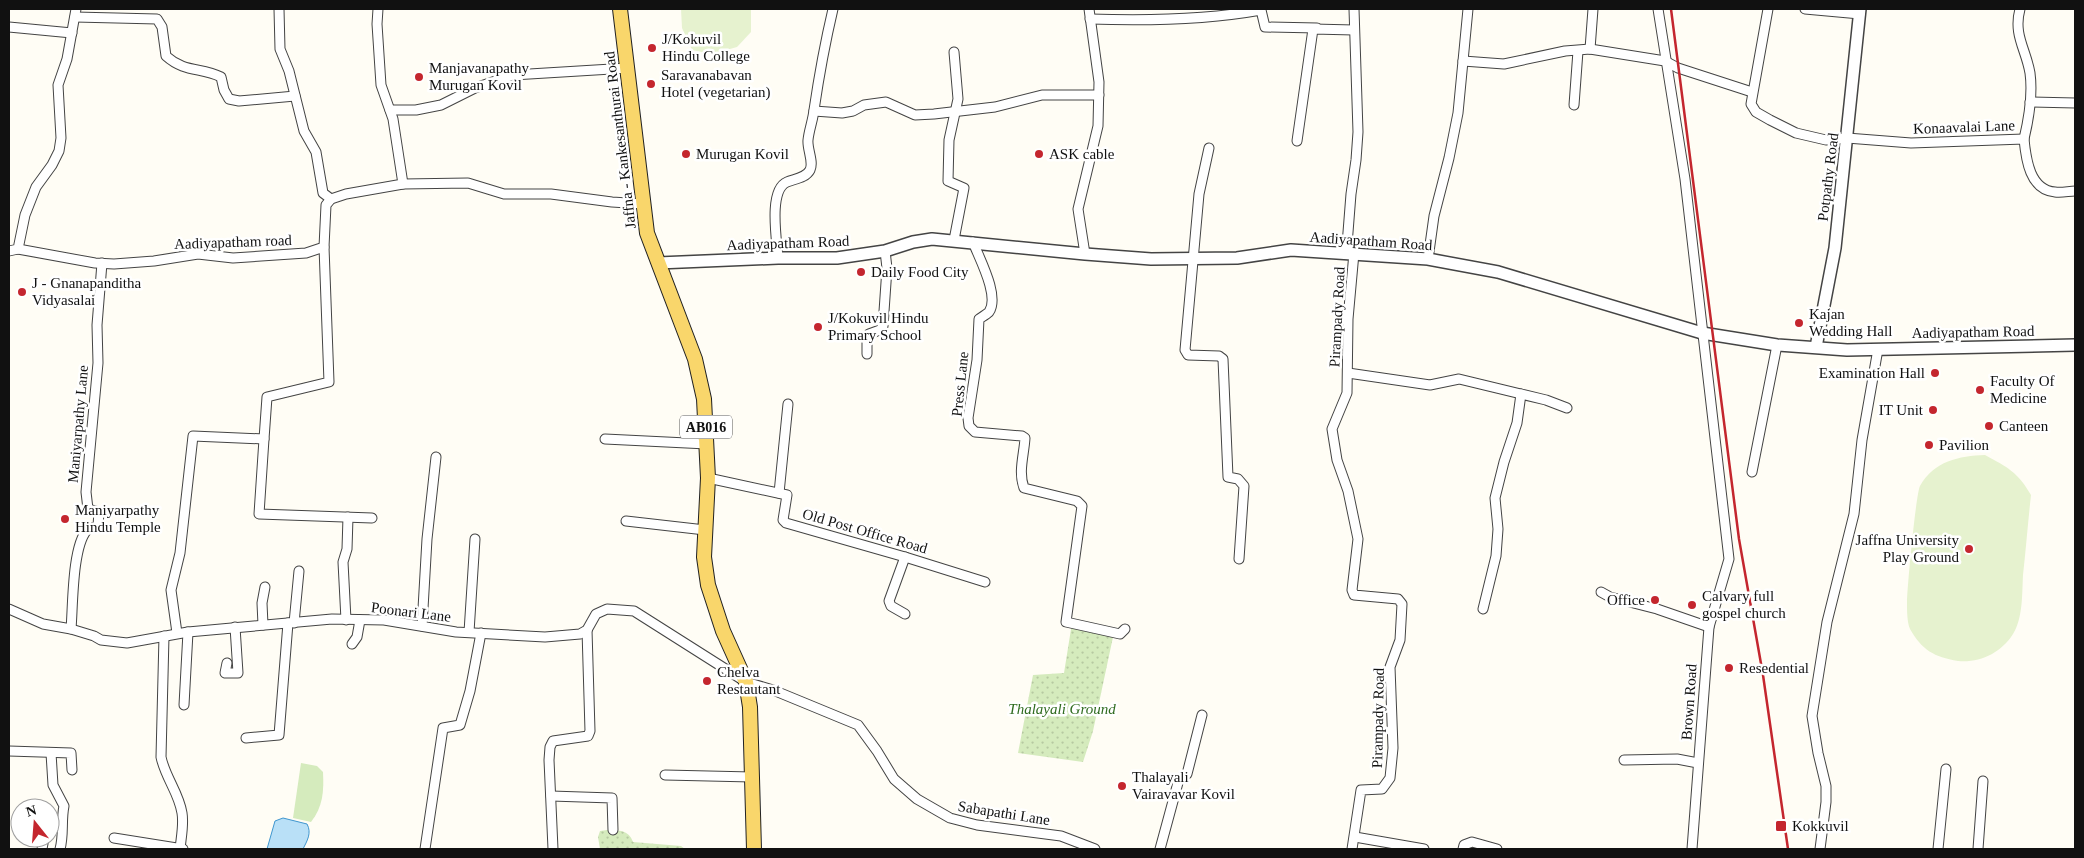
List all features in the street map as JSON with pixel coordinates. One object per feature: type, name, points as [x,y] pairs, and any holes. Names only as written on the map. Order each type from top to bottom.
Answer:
[{"type":"main road","name":"Jaffna - Kankesanthurai Road","points":[[620,9],[647,233],[697,367],[704,399],[708,478],[704,557],[708,585],[723,631],[746,682],[750,707],[754,849]]},
{"type":"street","points":[[279,9],[280,48],[289,72],[304,131],[316,152],[323,193],[331,199]]},
{"type":"street","points":[[378,9],[376,24],[381,85],[393,119],[403,184]]},
{"type":"street","points":[[778,258],[776,198],[780,187],[784,183],[803,176],[811,168],[808,141],[814,111],[816,86],[833,9]]},
{"type":"street","points":[[1085,254],[1078,209],[1098,126],[1099,95],[1099,82],[1089,9]]},
{"type":"street","name":"Pirampady Road","points":[[1352,849],[1362,790],[1382,789],[1390,778],[1393,748],[1390,667],[1400,640],[1402,604],[1398,599],[1354,595],[1352,590],[1358,539],[1348,490],[1337,460],[1332,429],[1347,392],[1348,373],[1348,319],[1352,253],[1348,236],[1358,132],[1357,54],[1354,9]]},
{"type":"street","points":[[1428,259],[1434,216],[1458,113],[1468,9]]},
{"type":"street","points":[[1590,49],[1593,9]]},
{"type":"street","points":[[1658,9],[1685,179],[1702,333]]},
{"type":"street","points":[[1463,61],[1504,64],[1564,52],[1590,49],[1666,61],[1678,68],[1752,92],[1768,9]]},
{"type":"street","points":[[1805,9],[1860,11]]},
{"type":"street","points":[[2020,9],[2017,34],[2030,73],[2030,102],[2024,139]]},
{"type":"street","points":[[1090,18],[1128,20],[1212,17],[1261,10],[1264,26],[1354,30]]},
{"type":"street","name":"Potpathy Road","points":[[1816,347],[1835,248],[1860,11]]},
{"type":"street","points":[[9,251],[18,249],[25,215],[36,187],[52,165],[58,151],[61,138],[58,85],[67,59],[75,13],[138,14],[157,19],[162,27],[166,56],[184,68],[212,72],[221,76],[224,90],[229,98],[239,101],[295,96]]},
{"type":"street","points":[[9,27],[72,33]]},
{"type":"street","points":[[1297,141],[1312,33],[1316,28]]},
{"type":"street","points":[[1574,105],[1578,51]]},
{"type":"street","points":[[954,52],[958,99],[949,140],[948,181],[964,188],[954,240]]},
{"type":"street","points":[[390,110],[416,110],[441,105],[475,88],[513,75],[628,68]]},
{"type":"street","name":"Konaavalai Lane","points":[[1752,92],[1752,109],[1796,132],[1826,140],[1847,138],[1911,143],[2024,139],[2026,161],[2033,179],[2044,190],[2057,193],[2075,191]]},
{"type":"street","points":[[814,111],[842,113],[853,111],[864,105],[886,102],[915,115],[995,107],[1042,95],[1099,95]]},
{"type":"street","points":[[2030,102],[2075,103]]},
{"type":"street","points":[[1209,148],[1199,194],[1185,350],[1188,355],[1219,356],[1223,359],[1228,477],[1238,478],[1244,486],[1239,559]]},
{"type":"street","points":[[372,518],[258,514],[267,397],[328,382],[324,247],[326,205],[331,199],[346,194],[403,184],[468,184],[504,194],[551,194],[643,204]]},
{"type":"street","name":"Aadiyapatham Road","points":[[658,263],[778,258],[837,258],[885,251],[913,242],[932,239],[1085,254],[1193,260],[1237,258],[1291,250],[1352,253],[1428,259],[1498,272],[1702,333],[1777,345],[1847,350],[2075,345]]},
{"type":"street","name":"Press Lane","points":[[973,242],[988,279],[992,301],[989,312],[979,319],[977,360],[968,418],[969,426],[976,432],[1022,436],[1025,438],[1021,479],[1024,488],[1077,501],[1082,506],[1066,622],[1120,634],[1125,629]]},
{"type":"street","name":"Aadiyapatham road","points":[[18,249],[102,263],[154,261],[198,254],[233,258],[299,253],[324,247]]},
{"type":"street","points":[[867,354],[867,338],[869,334],[880,330],[883,326],[887,268],[885,251]]},
{"type":"street","name":"Maniyarpathy Lane","points":[[71,629],[80,543],[88,529],[98,526],[99,512],[88,509],[86,492],[98,363],[97,324],[102,263]]},
{"type":"street","name":"Brown Road","points":[[1692,849],[1709,627],[1729,559],[1702,333]]},
{"type":"street","points":[[1752,472],[1777,345]]},
{"type":"street","points":[[1820,849],[1826,802],[1826,786],[1812,716],[1827,622],[1854,514],[1862,440],[1878,349]]},
{"type":"street","points":[[1348,373],[1430,385],[1459,379],[1546,400],[1567,408]]},
{"type":"street","points":[[1482,609],[1496,556],[1498,529],[1495,498],[1517,423],[1521,394]]},
{"type":"street","points":[[708,478],[779,493],[788,404]]},
{"type":"street","points":[[177,633],[171,590],[180,553],[193,436],[264,439]]},
{"type":"street","points":[[605,439],[707,444]]},
{"type":"street","points":[[422,626],[427,538],[436,457]]},
{"type":"street","name":"Old Post Office Road","points":[[779,493],[787,495],[783,520],[786,523],[905,556],[985,582]]},
{"type":"street","points":[[346,620],[343,562],[348,548],[348,517]]},
{"type":"street","points":[[626,521],[705,530]]},
{"type":"street","points":[[469,632],[475,539]]},
{"type":"street","points":[[905,556],[889,601],[891,606],[905,614]]},
{"type":"street","points":[[246,738],[279,735],[291,623],[299,571]]},
{"type":"street","points":[[263,625],[262,603],[266,588]]},
{"type":"street","points":[[1601,592],[1610,597],[1657,609],[1709,627]]},
{"type":"street","points":[[553,849],[550,747],[553,741],[588,736],[590,731],[587,630],[596,614],[607,610],[634,611],[746,682]]},
{"type":"street","name":"Poonari Lane","points":[[12,611],[43,624],[71,629],[101,640],[127,643],[177,633],[235,627],[346,620],[384,620],[469,632],[544,637],[580,634],[587,630]]},
{"type":"street","points":[[352,644],[357,637],[360,620]]},
{"type":"street","points":[[228,663],[225,672],[238,673],[235,627]]},
{"type":"street","points":[[184,705],[188,632]]},
{"type":"street","points":[[425,849],[443,728],[460,724],[470,691],[481,633]]},
{"type":"street","points":[[114,838],[181,849],[182,814],[175,789],[161,758],[164,636]]},
{"type":"street","name":"Sabapathi Lane","points":[[746,682],[773,690],[858,725],[878,751],[894,779],[917,799],[950,818],[978,825],[1061,836],[1095,849]]},
{"type":"street","points":[[1160,849],[1179,779],[1187,774],[1202,715]]},
{"type":"street","points":[[9,751],[71,753],[72,770]]},
{"type":"street","points":[[51,753],[53,786],[64,806],[61,820],[62,841],[60,849]]},
{"type":"street","points":[[1624,760],[1677,759],[1698,763]]},
{"type":"street","points":[[1938,849],[1946,769]]},
{"type":"street","points":[[665,775],[752,777]]},
{"type":"street","points":[[1978,849],[1983,781]]},
{"type":"street","points":[[551,796],[612,798],[613,830]]},
{"type":"street","points":[[1354,837],[1424,849]]},
{"type":"street","points":[[1462,849],[1464,845],[1472,842],[1497,849]]},
{"type":"green space","points":[[681,9],[751,9],[751,32],[737,47],[712,54],[692,50],[682,28]]},
{"type":"green space","name":"Jaffna University Play Ground","points":[[1985,455],[2017,475],[2031,495],[2021,606],[2016,628],[2002,647],[1982,658],[1958,661],[1935,655],[1919,642],[1909,626],[1907,594],[1916,505],[1920,486],[1932,471],[1940,465],[1966,457]]},
{"type":"green space","name":"Thalayali Ground","points":[[1072,623],[1113,637],[1093,731],[1083,762],[1018,753],[1033,675],[1064,673]]},
{"type":"green space","points":[[301,763],[317,766],[323,772],[322,799],[318,811],[311,822],[293,818]]},
{"type":"green space","points":[[607,830],[626,833],[633,842],[681,846],[685,849],[600,849],[598,837],[600,831]]},
{"type":"water","points":[[283,818],[307,824],[309,834],[303,849],[267,849],[275,821]]},
{"type":"railway","points":[[1671,9],[1739,539],[1763,675],[1788,849]]},
{"type":"place","name":"J/Kokuvil Hindu College","points":[[652,48]]},
{"type":"place","name":"Manjavanapathy Murugan Kovil","points":[[419,77]]},
{"type":"place","name":"Saravanabavan Hotel (vegetarian)","points":[[651,84]]},
{"type":"place","name":"Murugan Kovil","points":[[686,154]]},
{"type":"place","name":"ASK cable","points":[[1039,154]]},
{"type":"place","name":"Daily Food City","points":[[861,272]]},
{"type":"place","name":"J - Gnanapanditha Vidyasalai","points":[[22,292]]},
{"type":"place","name":"Kajan Wedding Hall","points":[[1799,323]]},
{"type":"place","name":"J/Kokuvil Hindu Primary School","points":[[818,327]]},
{"type":"place","name":"Examination Hall","points":[[1935,373]]},
{"type":"place","name":"Faculty Of Medicine","points":[[1980,390]]},
{"type":"place","name":"IT Unit","points":[[1933,410]]},
{"type":"place","name":"Canteen","points":[[1989,426]]},
{"type":"place","name":"Pavilion","points":[[1929,445]]},
{"type":"place","name":"Maniyarpathy Hindu Temple","points":[[65,519]]},
{"type":"place","name":"Jaffna University Play Ground","points":[[1969,549]]},
{"type":"place","name":"Office","points":[[1655,600]]},
{"type":"place","name":"Calvary full gospel church","points":[[1692,605]]},
{"type":"place","name":"Resedential","points":[[1729,668]]},
{"type":"place","name":"Chelva Restautant","points":[[707,681]]},
{"type":"place","name":"Thalayali Vairavavar Kovil","points":[[1122,786]]},
{"type":"place","name":"Kokkuvil","points":[[1781,826]]}]
